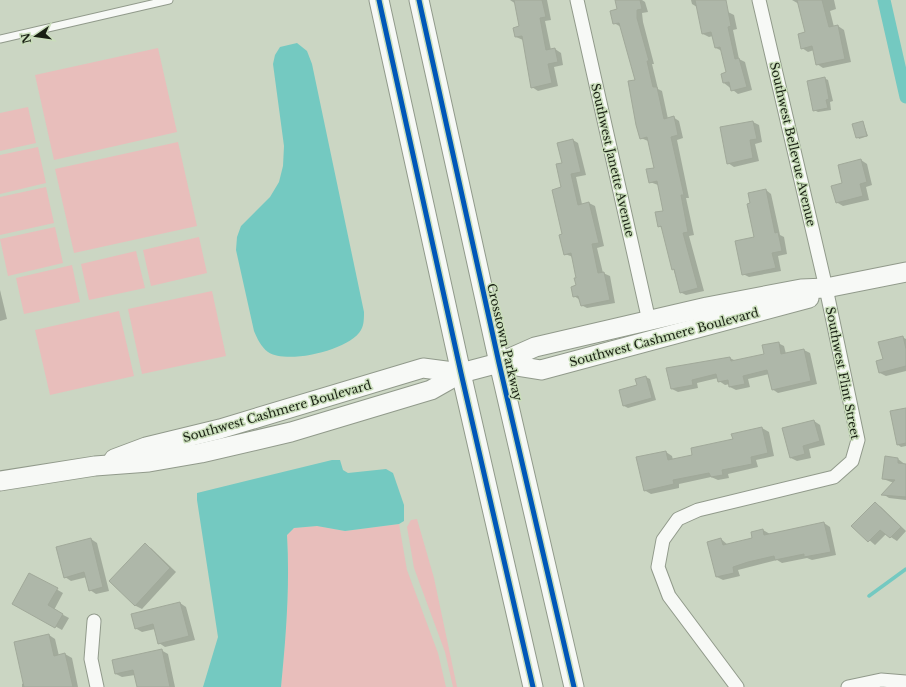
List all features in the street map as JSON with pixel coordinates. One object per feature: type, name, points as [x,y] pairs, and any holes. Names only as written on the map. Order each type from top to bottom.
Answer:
[{"type":"main road","points":[[379,0],[461,373],[533,687]]},
{"type":"main road","name":"Crosstown Parkway","points":[[419,0],[499,363],[574,687]]},
{"type":"main road","name":"Southwest Cashmere Boulevard","points":[[0,481],[95,466],[146,447],[220,430],[423,368],[461,373],[499,363],[535,347],[743,300],[801,289],[826,288],[906,272]]},
{"type":"main road","name":"Southwest Cashmere Boulevard","points":[[499,363],[541,370],[806,300],[826,288]]},
{"type":"street","name":"Southwest Janette Avenue","points":[[577,0],[650,321]]},
{"type":"street","name":"Southwest Bellevue Avenue","points":[[760,0],[826,288]]},
{"type":"street","name":"Southwest Flint Street","points":[[737,687],[669,596],[658,567],[663,540],[678,519],[698,510],[834,477],[852,461],[858,440],[826,288]]},
{"type":"street","points":[[94,621],[91,659],[97,687]]},
{"type":"street","points":[[848,687],[881,680],[906,682]]},
{"type":"lane","points":[[0,39],[169,0]]},
{"type":"shaded area","points":[[158,48],[177,132],[54,160],[35,75]]},
{"type":"shaded area","points":[[28,107],[36,143],[0,151],[0,113]]},
{"type":"shaded area","points":[[178,142],[197,226],[74,253],[55,169]]},
{"type":"shaded area","points":[[38,147],[46,183],[0,194],[0,155]]},
{"type":"shaded area","points":[[46,187],[54,223],[0,235],[0,197]]},
{"type":"shaded area","points":[[55,227],[63,263],[8,276],[0,239]]},
{"type":"shaded area","points":[[199,237],[207,273],[151,286],[143,250]]},
{"type":"shaded area","points":[[136,251],[145,288],[89,300],[81,264]]},
{"type":"shaded area","points":[[72,265],[80,302],[24,314],[16,278]]},
{"type":"shaded area","points":[[212,291],[226,356],[142,374],[128,309]]},
{"type":"shaded area","points":[[119,311],[134,376],[50,395],[35,330]]},
{"type":"shaded area","points":[[417,519],[434,578],[457,687],[453,687],[445,652],[414,568],[407,527],[411,520]]},
{"type":"shaded area","points":[[399,524],[407,570],[438,653],[446,687],[281,687],[287,611],[287,535],[294,528],[317,526],[345,531]]},
{"type":"water","points":[[297,43],[307,51],[312,64],[364,317],[361,330],[355,337],[344,344],[318,353],[289,357],[277,356],[268,352],[256,337],[236,250],[237,237],[241,226],[270,197],[279,182],[283,166],[284,146],[273,64],[275,55],[280,47]]},
{"type":"water","points":[[332,460],[340,460],[343,470],[348,473],[386,469],[393,473],[404,505],[404,521],[399,524],[345,531],[317,526],[294,528],[287,535],[287,611],[281,687],[203,687],[218,637],[197,493]]},
{"type":"building","points":[[514,0],[542,0],[546,17],[540,18],[546,50],[555,48],[558,62],[548,64],[552,83],[531,88],[522,36],[515,37],[513,28],[519,26]]},
{"type":"building","points":[[615,0],[640,0],[642,9],[637,10],[637,18],[649,61],[647,61],[653,87],[657,87],[664,119],[674,116],[678,135],[671,137],[684,195],[681,195],[688,232],[683,233],[698,288],[680,293],[674,269],[672,270],[661,226],[658,227],[655,212],[663,211],[657,181],[649,183],[646,169],[654,168],[647,137],[640,139],[636,125],[628,81],[635,80],[619,23],[613,24],[610,11],[617,9]]},
{"type":"building","points":[[695,0],[726,0],[731,26],[728,27],[735,59],[739,58],[747,87],[731,91],[729,82],[723,83],[721,74],[726,72],[720,47],[715,48],[711,32],[702,34]]},
{"type":"building","points":[[797,0],[822,0],[829,27],[838,25],[845,59],[816,65],[812,46],[801,49],[798,34],[805,32]]},
{"type":"building","points":[[825,77],[829,99],[826,100],[828,108],[813,111],[807,81]]},
{"type":"building","points":[[753,121],[757,139],[750,140],[753,158],[727,164],[720,127]]},
{"type":"building","points":[[863,121],[867,136],[856,138],[852,124]]},
{"type":"building","points":[[573,139],[581,172],[571,174],[578,205],[589,202],[599,243],[592,244],[598,273],[604,272],[610,300],[581,306],[578,296],[573,297],[571,287],[576,285],[574,278],[576,278],[571,253],[564,255],[559,235],[562,234],[552,190],[561,187],[556,164],[562,163],[557,143]]},
{"type":"building","points":[[861,159],[867,182],[860,184],[863,196],[836,203],[831,186],[842,183],[838,165]]},
{"type":"building","points":[[766,189],[775,233],[778,232],[782,251],[772,253],[776,268],[742,275],[735,241],[754,237],[747,204],[750,203],[748,193]]},
{"type":"building","points":[[903,336],[906,349],[906,366],[879,373],[876,361],[883,359],[878,342]]},
{"type":"building","points":[[779,342],[781,354],[804,349],[811,381],[772,390],[767,370],[743,376],[745,384],[729,387],[728,380],[718,382],[716,374],[692,380],[693,385],[671,389],[666,368],[730,357],[731,361],[764,354],[762,345]]},
{"type":"building","points":[[646,376],[652,398],[623,406],[619,390],[637,385],[635,379]]},
{"type":"building","points":[[906,408],[906,443],[897,445],[890,411]]},
{"type":"building","points":[[814,420],[820,441],[803,446],[805,454],[790,458],[782,428]]},
{"type":"building","points":[[762,427],[768,453],[751,457],[752,464],[722,470],[723,475],[711,477],[709,473],[673,480],[674,484],[644,491],[636,457],[666,451],[668,460],[692,455],[691,448],[733,439],[731,434]]},
{"type":"building","points":[[885,456],[898,458],[898,463],[906,464],[906,497],[881,495],[895,480],[882,479]]},
{"type":"building","points":[[875,502],[901,527],[890,538],[880,530],[868,542],[851,526]]},
{"type":"building","points":[[824,522],[831,552],[804,557],[804,554],[775,560],[774,556],[733,567],[734,573],[716,577],[707,542],[721,538],[723,545],[752,538],[751,532],[763,529],[764,535]]},
{"type":"building","points":[[91,538],[103,587],[89,591],[84,572],[64,578],[56,547]]},
{"type":"building","points":[[145,543],[170,568],[135,606],[109,581]]},
{"type":"building","points":[[29,573],[58,588],[48,605],[63,614],[55,628],[12,604]]},
{"type":"building","points":[[180,602],[189,636],[158,644],[153,624],[135,629],[131,614]]},
{"type":"building","points":[[49,634],[54,656],[65,653],[73,687],[24,687],[14,642]]},
{"type":"building","points":[[162,649],[170,687],[137,687],[133,670],[115,674],[112,660]]},
{"type":"waterway","points":[[884,0],[906,97]]},
{"type":"waterway","points":[[869,596],[906,569]]},
{"type":"cycle path","points":[[379,0],[461,373],[533,687]]},
{"type":"cycle path","points":[[419,0],[499,363],[574,687]]}]
